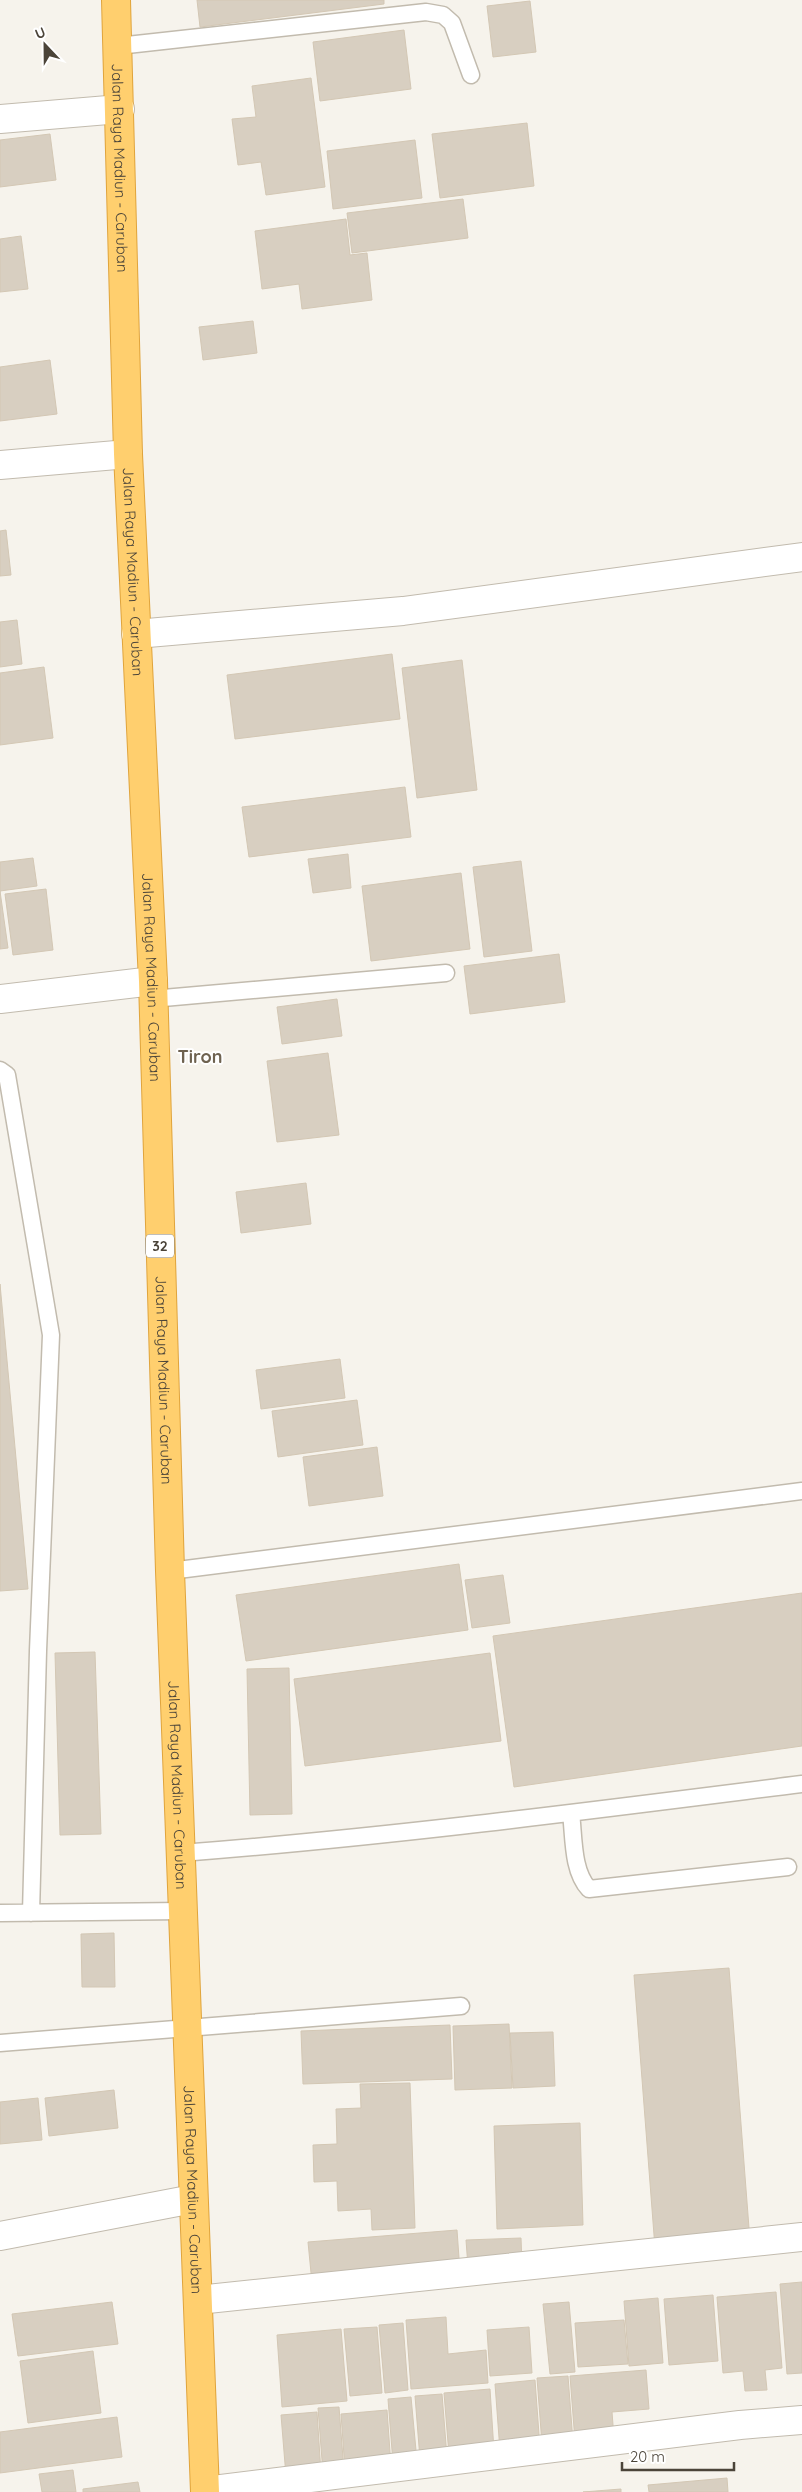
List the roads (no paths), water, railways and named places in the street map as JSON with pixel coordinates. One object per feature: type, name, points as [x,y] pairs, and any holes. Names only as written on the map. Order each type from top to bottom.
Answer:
[{"type":"highway","name":"Jalan Raya Madiun - Caruban","points":[[116,0],[128,454],[153,990],[170,1571],[205,2491]]},
{"type":"street","points":[[0,119],[120,109]]},
{"type":"street","points":[[0,465],[128,454]]},
{"type":"street","points":[[136,634],[403,611],[802,557]]},
{"type":"street","points":[[0,999],[153,990]]},
{"type":"street","points":[[0,2236],[193,2199]]},
{"type":"street","points":[[198,2300],[802,2238]]},
{"type":"street","points":[[205,2491],[740,2425],[802,2420]]},
{"type":"lane","points":[[118,46],[426,12],[443,15],[452,23],[471,75]]},
{"type":"lane","points":[[153,990],[446,973]]},
{"type":"lane","points":[[0,1070],[7,1075],[51,1335],[38,1651],[31,1913]]},
{"type":"lane","points":[[170,1571],[802,1490]]},
{"type":"lane","points":[[181,1854],[277,1846],[571,1813],[802,1784]]},
{"type":"lane","points":[[571,1813],[578,1871],[582,1881],[589,1889],[788,1867]]},
{"type":"lane","points":[[0,1913],[183,1911]]},
{"type":"lane","points":[[0,2043],[461,2006]]},
{"type":"district","name":"Tiron","points":[[200,1056]]}]
